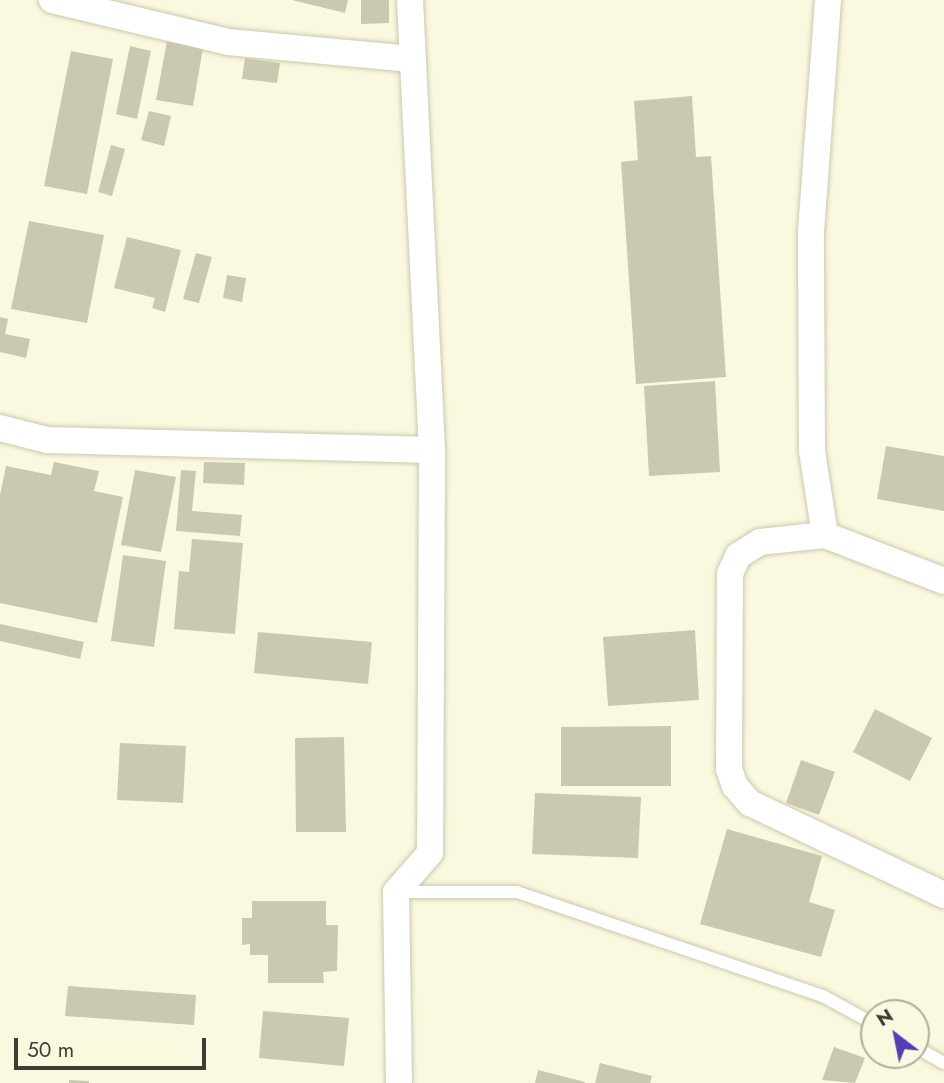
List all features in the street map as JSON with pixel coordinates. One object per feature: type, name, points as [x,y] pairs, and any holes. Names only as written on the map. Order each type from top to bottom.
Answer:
[{"type":"street","points":[[52,0],[228,42],[411,59]]},
{"type":"street","points":[[399,1083],[396,892],[430,853],[432,450],[410,0]]},
{"type":"street","points":[[825,535],[812,452],[811,232],[828,0]]},
{"type":"street","points":[[0,428],[47,440],[432,450]]},
{"type":"street","points":[[944,581],[825,535],[760,542],[738,556],[730,574],[729,769],[736,786],[750,803],[944,895]]},
{"type":"lane","points":[[396,892],[517,892],[823,996],[860,1016]]},
{"type":"building","points":[[292,0],[348,0],[345,13]]},
{"type":"building","points":[[361,0],[389,0],[389,23],[361,24]]},
{"type":"building","points":[[167,41],[203,48],[193,106],[156,100]]},
{"type":"building","points":[[130,46],[151,51],[137,119],[116,114]]},
{"type":"building","points":[[71,51],[113,59],[87,194],[44,186]]},
{"type":"building","points":[[245,58],[280,63],[277,83],[242,79]]},
{"type":"building","points":[[692,96],[696,157],[711,156],[726,377],[636,384],[621,162],[638,160],[634,101]]},
{"type":"building","points":[[149,111],[171,116],[164,146],[141,140]]},
{"type":"building","points":[[111,145],[125,149],[112,196],[98,192]]},
{"type":"building","points":[[29,221],[104,235],[87,323],[11,309]]},
{"type":"building","points":[[127,237],[181,250],[165,312],[152,308],[155,298],[114,288]]},
{"type":"building","points":[[196,253],[212,257],[199,303],[183,299]]},
{"type":"building","points":[[227,275],[246,278],[242,302],[223,298]]},
{"type":"building","points":[[0,317],[8,319],[5,334],[30,339],[26,358],[0,352]]},
{"type":"building","points":[[715,381],[720,472],[649,476],[644,386]]},
{"type":"building","points":[[886,446],[944,456],[944,511],[877,499]]},
{"type":"building","points":[[54,462],[99,471],[94,491],[123,497],[97,623],[0,603],[0,495],[6,466],[51,475]]},
{"type":"building","points":[[204,462],[245,463],[244,485],[203,483]]},
{"type":"building","points":[[135,470],[176,477],[161,552],[121,545]]},
{"type":"building","points":[[181,470],[196,471],[192,511],[242,515],[240,536],[176,531]]},
{"type":"building","points":[[192,539],[243,543],[235,634],[174,629],[179,571],[189,572]]},
{"type":"building","points":[[123,555],[166,561],[154,647],[111,641]]},
{"type":"building","points":[[0,624],[84,642],[80,659],[0,641]]},
{"type":"building","points":[[695,630],[699,700],[608,706],[603,637]]},
{"type":"building","points":[[258,632],[372,642],[368,684],[254,673]]},
{"type":"building","points":[[875,709],[932,738],[910,781],[853,752]]},
{"type":"building","points":[[671,726],[671,786],[561,786],[561,727]]},
{"type":"building","points":[[344,737],[346,832],[296,832],[295,738]]},
{"type":"building","points":[[120,743],[186,746],[183,803],[117,800]]},
{"type":"building","points":[[801,760],[835,772],[819,815],[786,803]]},
{"type":"building","points":[[535,793],[641,797],[638,858],[532,854]]},
{"type":"building","points":[[727,829],[822,856],[809,902],[835,910],[821,957],[700,924]]},
{"type":"building","points":[[252,901],[326,901],[326,925],[338,925],[337,971],[323,972],[324,983],[268,983],[268,955],[250,955],[250,944],[242,945],[242,918],[252,918]]},
{"type":"building","points":[[68,986],[196,995],[194,1025],[65,1016]]},
{"type":"building","points":[[263,1011],[349,1018],[344,1066],[259,1058]]},
{"type":"building","points":[[834,1047],[860,1056],[861,1069],[855,1083],[822,1080]]},
{"type":"building","points":[[600,1063],[652,1076],[650,1083],[595,1083]]},
{"type":"building","points":[[538,1070],[585,1082],[585,1083],[535,1083]]},
{"type":"building","points":[[69,1080],[89,1081],[89,1083],[69,1083]]}]
